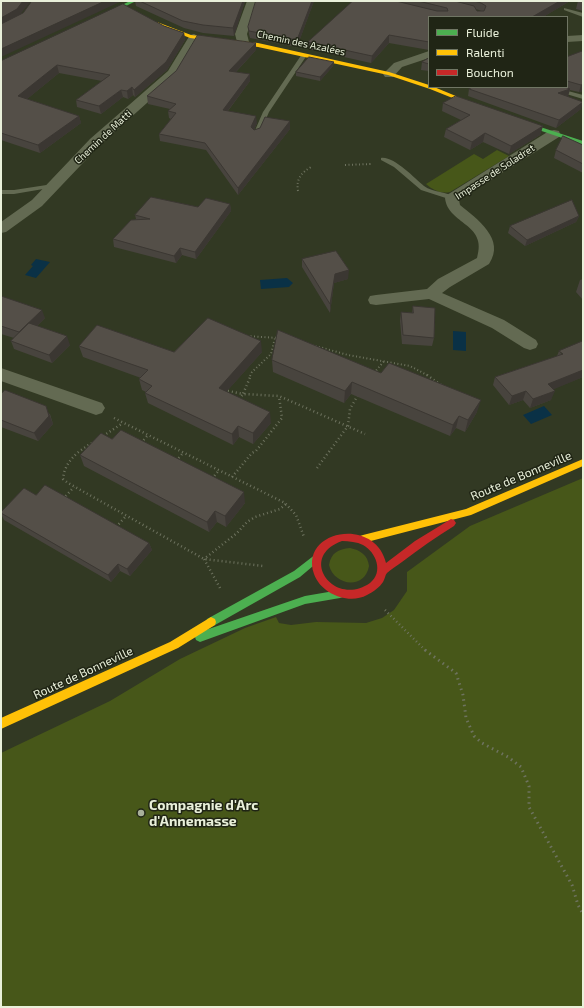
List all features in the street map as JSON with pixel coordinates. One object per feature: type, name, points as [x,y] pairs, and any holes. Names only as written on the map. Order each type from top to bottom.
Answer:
[{"type":"main road","points":[[88,23],[134,1]]},
{"type":"main road","points":[[124,6],[135,11]]},
{"type":"main road","name":"Chemin des Azalées","points":[[147,18],[170,29],[194,37],[243,42],[389,74],[428,87]]},
{"type":"main road","name":"Chemin des Azalées","points":[[432,88],[490,111]]},
{"type":"main road","points":[[504,117],[583,144]]},
{"type":"main road","name":"Route de Bonneville","points":[[363,539],[468,512],[583,462]]},
{"type":"main road","name":"Route de Bonneville","points":[[383,570],[413,548],[468,512]]},
{"type":"main road","points":[[347,536],[363,539],[377,550],[382,560],[383,570],[375,585],[366,592],[353,595],[340,594],[330,589],[322,582],[316,568],[316,558],[324,546],[332,540],[347,536]]},
{"type":"main road","name":"Route de Bonneville","points":[[1,724],[174,645],[225,613],[297,574],[316,558]]},
{"type":"main road","name":"Route de Bonneville","points":[[174,645],[217,633],[305,600],[340,594]]},
{"type":"street","points":[[243,42],[241,34],[252,1]]},
{"type":"street","name":"Chemin de Matti","points":[[1,229],[37,203],[95,142],[172,74],[182,60],[194,37]]},
{"type":"street","points":[[568,39],[583,38]]},
{"type":"street","points":[[389,74],[398,66],[428,54]]},
{"type":"street","name":"Impasse de Soladret","points":[[431,294],[444,283],[473,268],[484,260],[487,254],[487,240],[483,232],[453,206],[452,198],[554,134]]},
{"type":"street","points":[[376,300],[431,294],[498,324],[530,344]]},
{"type":"street","points":[[1,374],[96,408]]},
{"type":"lane","points":[[566,9],[583,15]]},
{"type":"lane","points":[[256,135],[266,112],[304,55]]},
{"type":"lane","points":[[550,88],[583,97]]},
{"type":"lane","points":[[383,159],[391,163],[423,189],[452,198]]},
{"type":"lane","points":[[1,192],[14,192],[53,186]]},
{"type":"path","points":[[345,165],[391,163]]},
{"type":"path","points":[[298,191],[296,183],[301,172],[311,167]]},
{"type":"path","points":[[243,340],[246,336],[280,338]]},
{"type":"path","points":[[238,399],[243,394],[252,372],[271,354],[275,338]]},
{"type":"path","points":[[308,349],[311,344],[348,355],[385,360],[413,367],[446,387]]},
{"type":"path","points":[[345,359],[348,355]]},
{"type":"path","points":[[371,377],[385,360]]},
{"type":"path","points":[[410,372],[413,367]]},
{"type":"path","points":[[223,389],[243,394],[279,396],[365,434]]},
{"type":"path","points":[[317,468],[348,426],[347,420],[350,409],[358,394]]},
{"type":"path","points":[[232,477],[252,453],[256,451],[282,418],[279,396]]},
{"type":"path","points":[[96,408],[123,423],[286,504],[296,513],[304,539]]},
{"type":"path","points":[[123,423],[71,458],[65,468],[63,479],[74,487],[204,559],[257,564],[269,568]]},
{"type":"path","points":[[136,448],[148,435]]},
{"type":"path","points":[[172,466],[183,453]]},
{"type":"path","points":[[208,484],[219,470]]},
{"type":"path","points":[[61,500],[74,487]]},
{"type":"path","points":[[204,559],[237,533],[247,522],[255,517],[280,509],[286,504]]},
{"type":"path","points":[[114,529],[126,516]]},
{"type":"path","points":[[204,559],[221,590]]},
{"type":"path","points":[[385,610],[428,653],[456,674],[463,695],[466,718],[474,736],[482,743],[508,757],[521,767],[529,786],[529,807],[572,885],[578,905],[583,914]]},
{"type":"green space","points":[[497,150],[509,156],[450,192],[437,191],[426,184],[474,154],[483,159]]},
{"type":"green space","points":[[583,478],[583,1007],[1,1007],[1,753],[110,701],[180,659],[245,628],[276,617],[279,623],[291,625],[316,622],[366,623],[382,618],[394,610],[407,591],[407,572],[470,526]]},
{"type":"green space","points":[[350,548],[363,554],[367,559],[369,566],[362,579],[356,582],[343,581],[332,572],[329,565],[331,557],[336,552],[342,549]]},
{"type":"water","points":[[36,259],[50,262],[36,278],[25,275],[33,266],[31,265]]},
{"type":"water","points":[[287,278],[293,283],[289,287],[261,289],[260,280]]},
{"type":"water","points":[[453,331],[466,332],[466,351],[453,350]]},
{"type":"water","points":[[544,406],[552,415],[531,424],[523,415]]},
{"type":"building","points":[[1,1],[23,1],[17,9],[1,18]]},
{"type":"building","points":[[32,1],[105,1],[1,49],[1,24],[23,13]]},
{"type":"building","points":[[140,1],[243,1],[233,28],[183,21]]},
{"type":"building","points":[[256,1],[312,1],[297,40],[249,31],[248,27]]},
{"type":"building","points":[[353,1],[396,1],[437,11],[448,11],[447,8],[418,1],[455,1],[474,6],[477,11],[484,11],[486,6],[474,1],[560,1],[534,16],[428,16],[428,42],[389,35],[372,56],[308,42]]},
{"type":"building","points":[[123,4],[164,26],[184,33],[166,62],[134,90],[132,87],[127,91],[121,90],[99,106],[76,100],[110,75],[57,65],[18,96],[79,116],[38,145],[1,133],[1,61]]},
{"type":"building","points":[[198,35],[256,43],[229,71],[250,74],[223,110],[256,116],[251,127],[254,130],[260,128],[265,117],[290,121],[238,188],[205,143],[159,134],[176,113],[168,111],[176,104],[147,96],[176,71]]},
{"type":"building","points":[[583,51],[583,84],[581,85],[568,81],[568,57]]},
{"type":"building","points":[[309,57],[334,62],[320,77],[296,72]]},
{"type":"building","points":[[428,59],[428,64],[422,62]]},
{"type":"building","points":[[568,88],[570,89],[558,93],[583,102],[559,120],[469,89]]},
{"type":"building","points":[[456,96],[543,126],[511,146],[485,133],[472,142],[446,129],[470,115],[443,103]]},
{"type":"building","points":[[563,136],[583,145],[583,164],[556,150]]},
{"type":"building","points":[[151,197],[198,207],[206,198],[230,204],[195,252],[180,248],[174,256],[113,239],[131,220],[150,219],[135,215]]},
{"type":"building","points":[[572,200],[579,216],[527,240],[510,226]]},
{"type":"building","points":[[336,251],[349,270],[335,274],[330,304],[302,259]]},
{"type":"building","points":[[1,296],[42,310],[19,332],[1,326]]},
{"type":"building","points":[[413,306],[435,308],[434,338],[403,335],[401,312],[413,313]]},
{"type":"building","points":[[208,318],[261,341],[219,388],[270,412],[253,433],[238,426],[232,434],[145,393],[152,386],[139,379],[148,370],[79,346],[97,325],[174,352]]},
{"type":"building","points":[[29,323],[67,336],[49,355],[11,341]]},
{"type":"building","points":[[278,330],[381,373],[389,363],[481,400],[468,420],[459,416],[453,425],[352,382],[345,391],[272,360]]},
{"type":"building","points":[[583,341],[583,370],[548,384],[555,391],[533,399],[526,391],[512,396],[495,377],[563,354],[559,351]]},
{"type":"building","points":[[5,390],[46,406],[49,416],[34,433],[1,420],[1,394]]},
{"type":"building","points":[[121,430],[244,492],[225,516],[215,511],[207,522],[80,455],[101,433],[112,439]]},
{"type":"building","points":[[45,485],[149,543],[127,569],[118,564],[108,575],[1,513],[24,488],[36,495]]},
{"type":"traffic: fast","points":[[98,18],[134,1]]},
{"type":"traffic: fast","points":[[514,120],[583,143]]},
{"type":"traffic: fast","points":[[211,622],[297,574],[316,558]]},
{"type":"traffic: fast","points":[[200,637],[305,600],[340,594]]},
{"type":"traffic: slow","points":[[157,23],[190,36],[258,45],[389,74],[428,87]]},
{"type":"traffic: slow","points":[[432,88],[482,108]]},
{"type":"traffic: slow","points":[[363,539],[468,512],[583,462]]},
{"type":"traffic: slow","points":[[1,724],[174,645],[211,622]]},
{"type":"traffic: jam","points":[[383,571],[418,544],[451,523]]},
{"type":"traffic: jam","points":[[342,537],[366,542],[371,545],[381,560],[381,578],[377,583],[364,592],[350,595],[338,592],[327,585],[319,575],[316,564],[318,553],[328,543],[342,537]]},
{"type":"place","name":"Compagnie d'Arc d'Annemasse","points":[[141,813]]}]
